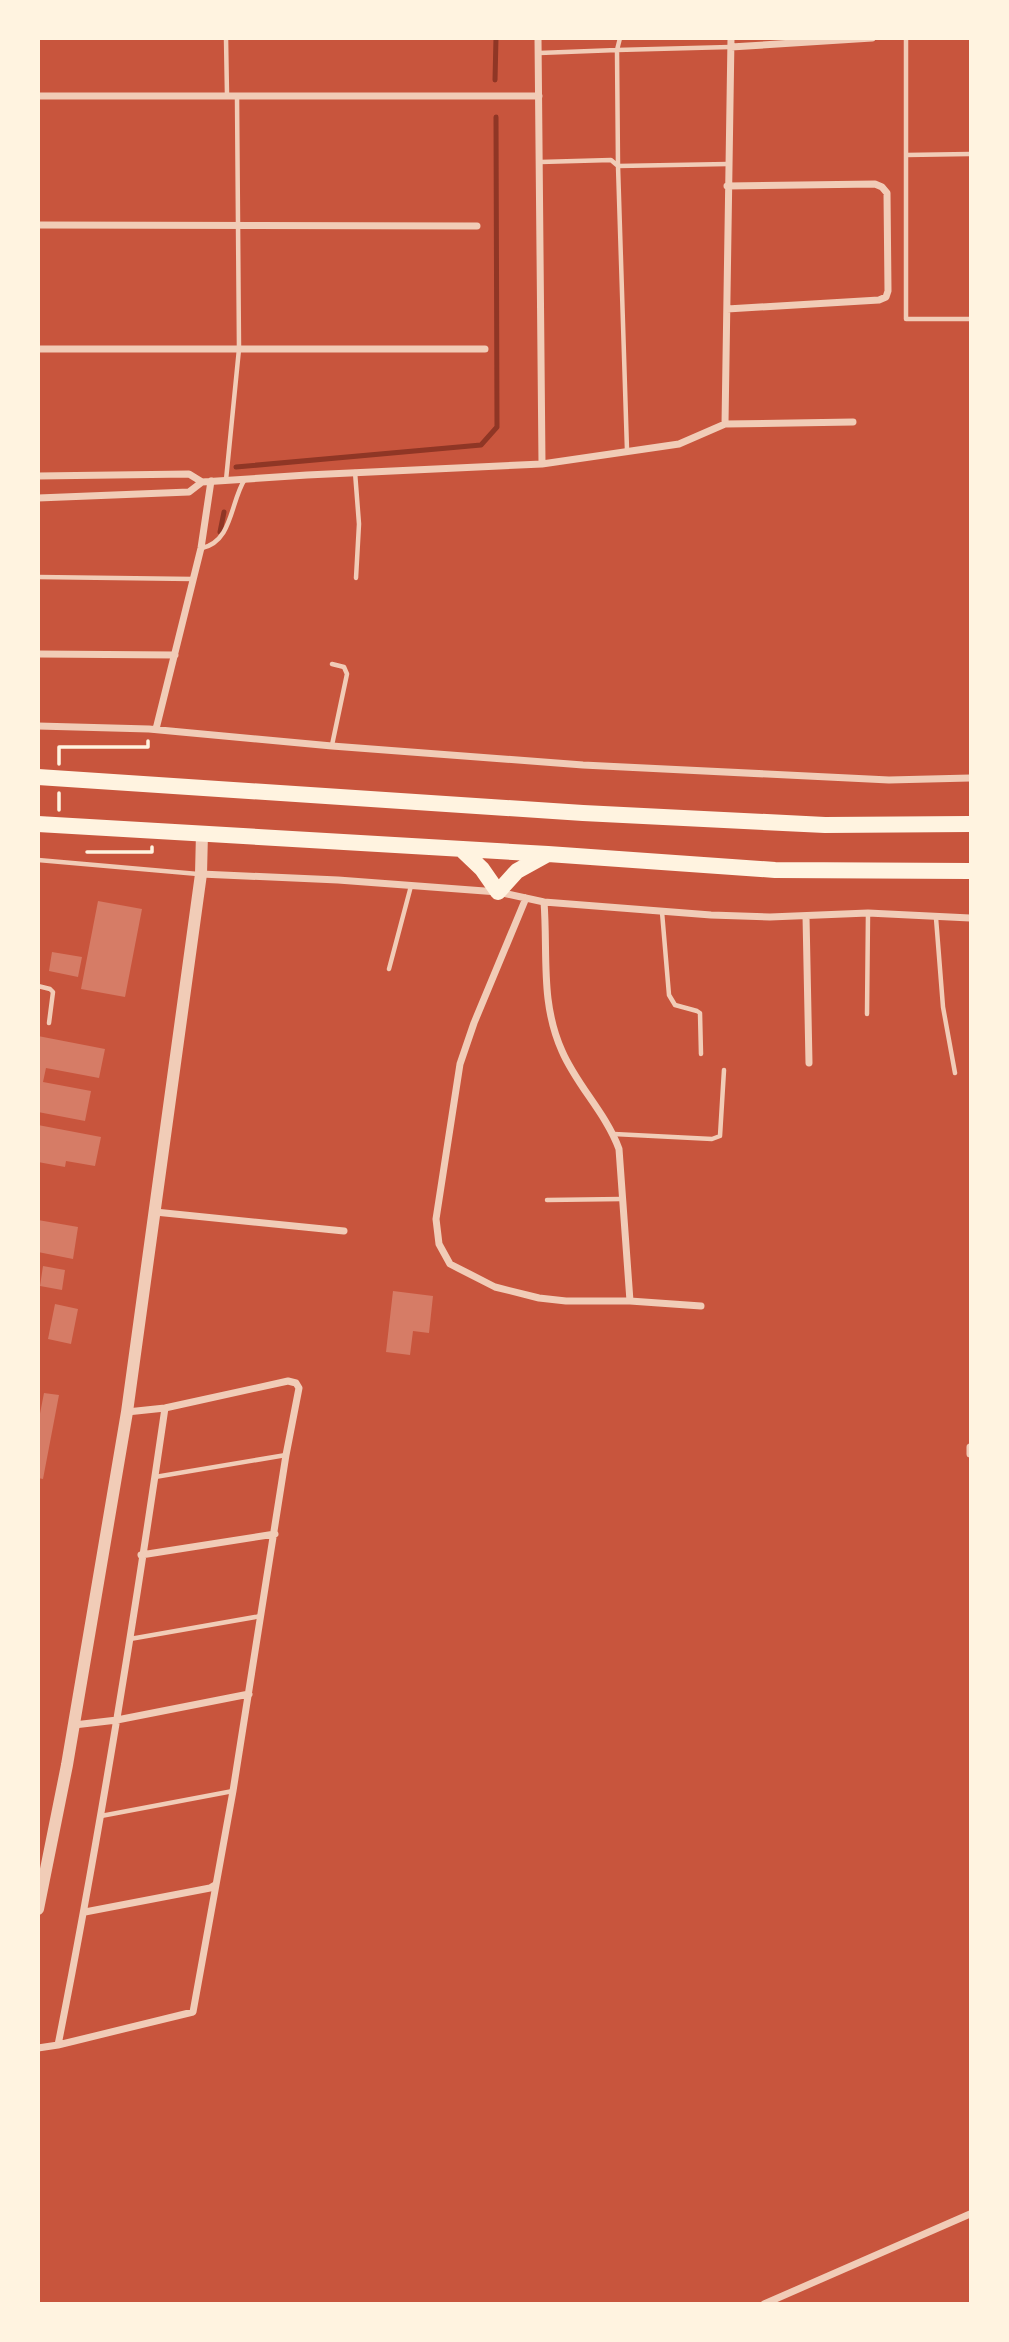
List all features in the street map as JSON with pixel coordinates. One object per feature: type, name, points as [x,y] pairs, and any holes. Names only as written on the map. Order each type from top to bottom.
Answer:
[{"type":"highway","points":[[38,777],[758,822],[825,825],[971,824]]},
{"type":"highway","points":[[38,824],[775,870],[971,871]]},
{"type":"highway","points":[[461,849],[482,869],[498,892],[517,871],[548,854]]},
{"type":"street","points":[[538,38],[542,464]]},
{"type":"street","points":[[725,424],[731,43],[872,38]]},
{"type":"street","points":[[38,96],[539,96]]},
{"type":"street","points":[[727,186],[875,184],[883,187],[887,193],[888,291],[886,298],[880,300],[727,309]]},
{"type":"street","points":[[38,225],[477,226]]},
{"type":"street","points":[[38,349],[485,349]]},
{"type":"street","points":[[38,498],[189,492],[202,482],[211,481],[542,464],[679,444],[725,424],[853,422]]},
{"type":"street","points":[[38,476],[189,474],[202,482]]},
{"type":"street","points":[[156,729],[201,548],[211,481]]},
{"type":"street","points":[[38,654],[175,654]]},
{"type":"street","points":[[38,726],[156,729],[332,746],[583,765],[875,780],[971,778]]},
{"type":"street","points":[[38,1909],[74,1725],[127,1412],[201,874],[202,833]]},
{"type":"street","points":[[201,874],[498,892],[544,902],[770,918],[868,913],[971,918]]},
{"type":"street","points":[[526,898],[474,1023],[460,1064],[436,1219],[439,1244],[450,1264],[495,1287],[539,1298],[701,1306]]},
{"type":"street","points":[[544,902],[547,937],[546,997],[549,1016],[570,1066],[614,1134],[619,1149],[630,1301]]},
{"type":"street","points":[[806,916],[809,1063]]},
{"type":"street","points":[[155,1212],[344,1231]]},
{"type":"street","points":[[38,2048],[193,2012],[233,1791],[298,1385],[288,1381],[164,1408],[127,1412]]},
{"type":"street","points":[[58,2045],[102,1815],[164,1408]]},
{"type":"street","points":[[971,1447],[971,1454]]},
{"type":"street","points":[[141,1555],[275,1534]]},
{"type":"street","points":[[74,1725],[117,1720],[249,1695]]},
{"type":"street","points":[[85,1912],[215,1885]]},
{"type":"street","points":[[764,2304],[971,2214]]},
{"type":"lane","points":[[226,38],[227,96]]},
{"type":"lane","points":[[620,38],[617,50],[618,166],[627,450]]},
{"type":"lane","points":[[906,38],[906,319],[971,319]]},
{"type":"lane","points":[[538,53],[731,43]]},
{"type":"lane","points":[[226,481],[239,349],[237,96]]},
{"type":"lane","points":[[906,155],[971,154]]},
{"type":"lane","points":[[540,162],[611,160],[618,166],[728,164]]},
{"type":"lane","points":[[355,472],[359,524],[356,578]]},
{"type":"lane","points":[[201,548],[214,544],[223,536],[238,490],[245,479]]},
{"type":"lane","points":[[38,577],[193,579]]},
{"type":"lane","points":[[331,664],[344,667],[347,674],[332,746]]},
{"type":"lane","points":[[38,860],[201,874]]},
{"type":"lane","points":[[388,970],[411,886]]},
{"type":"lane","points":[[662,911],[669,995],[675,1006],[700,1013],[701,1054]]},
{"type":"lane","points":[[867,1014],[868,913]]},
{"type":"lane","points":[[936,918],[943,1007],[955,1073]]},
{"type":"lane","points":[[38,986],[53,992],[49,1023]]},
{"type":"lane","points":[[614,1134],[712,1139],[720,1136],[724,1070]]},
{"type":"lane","points":[[547,1200],[623,1199]]},
{"type":"lane","points":[[155,1477],[286,1455]]},
{"type":"lane","points":[[130,1639],[262,1616]]},
{"type":"lane","points":[[102,1815],[233,1791]]},
{"type":"path","points":[[67,864],[67,852],[152,852],[152,842]]},
{"type":"building","points":[[98,901],[142,909],[125,997],[81,989]]},
{"type":"building","points":[[52,952],[82,957],[78,977],[49,971]]},
{"type":"building","points":[[38,1036],[105,1049],[99,1078],[46,1068],[43,1082],[91,1091],[85,1121],[38,1112]]},
{"type":"building","points":[[38,1125],[101,1137],[95,1166],[66,1161],[65,1167],[38,1162]]},
{"type":"building","points":[[38,1220],[78,1227],[73,1259],[38,1252]]},
{"type":"building","points":[[43,1266],[65,1270],[62,1290],[40,1286]]},
{"type":"building","points":[[393,1291],[433,1296],[429,1333],[413,1331],[410,1355],[386,1352]]},
{"type":"building","points":[[55,1304],[78,1309],[71,1344],[48,1339]]},
{"type":"building","points":[[44,1393],[59,1395],[43,1479],[38,1478],[38,1424]]},
{"type":"waterway","points":[[495,80],[496,38]]},
{"type":"waterway","points":[[236,467],[481,445],[497,427],[496,117]]},
{"type":"waterway","points":[[220,532],[224,512]]}]
